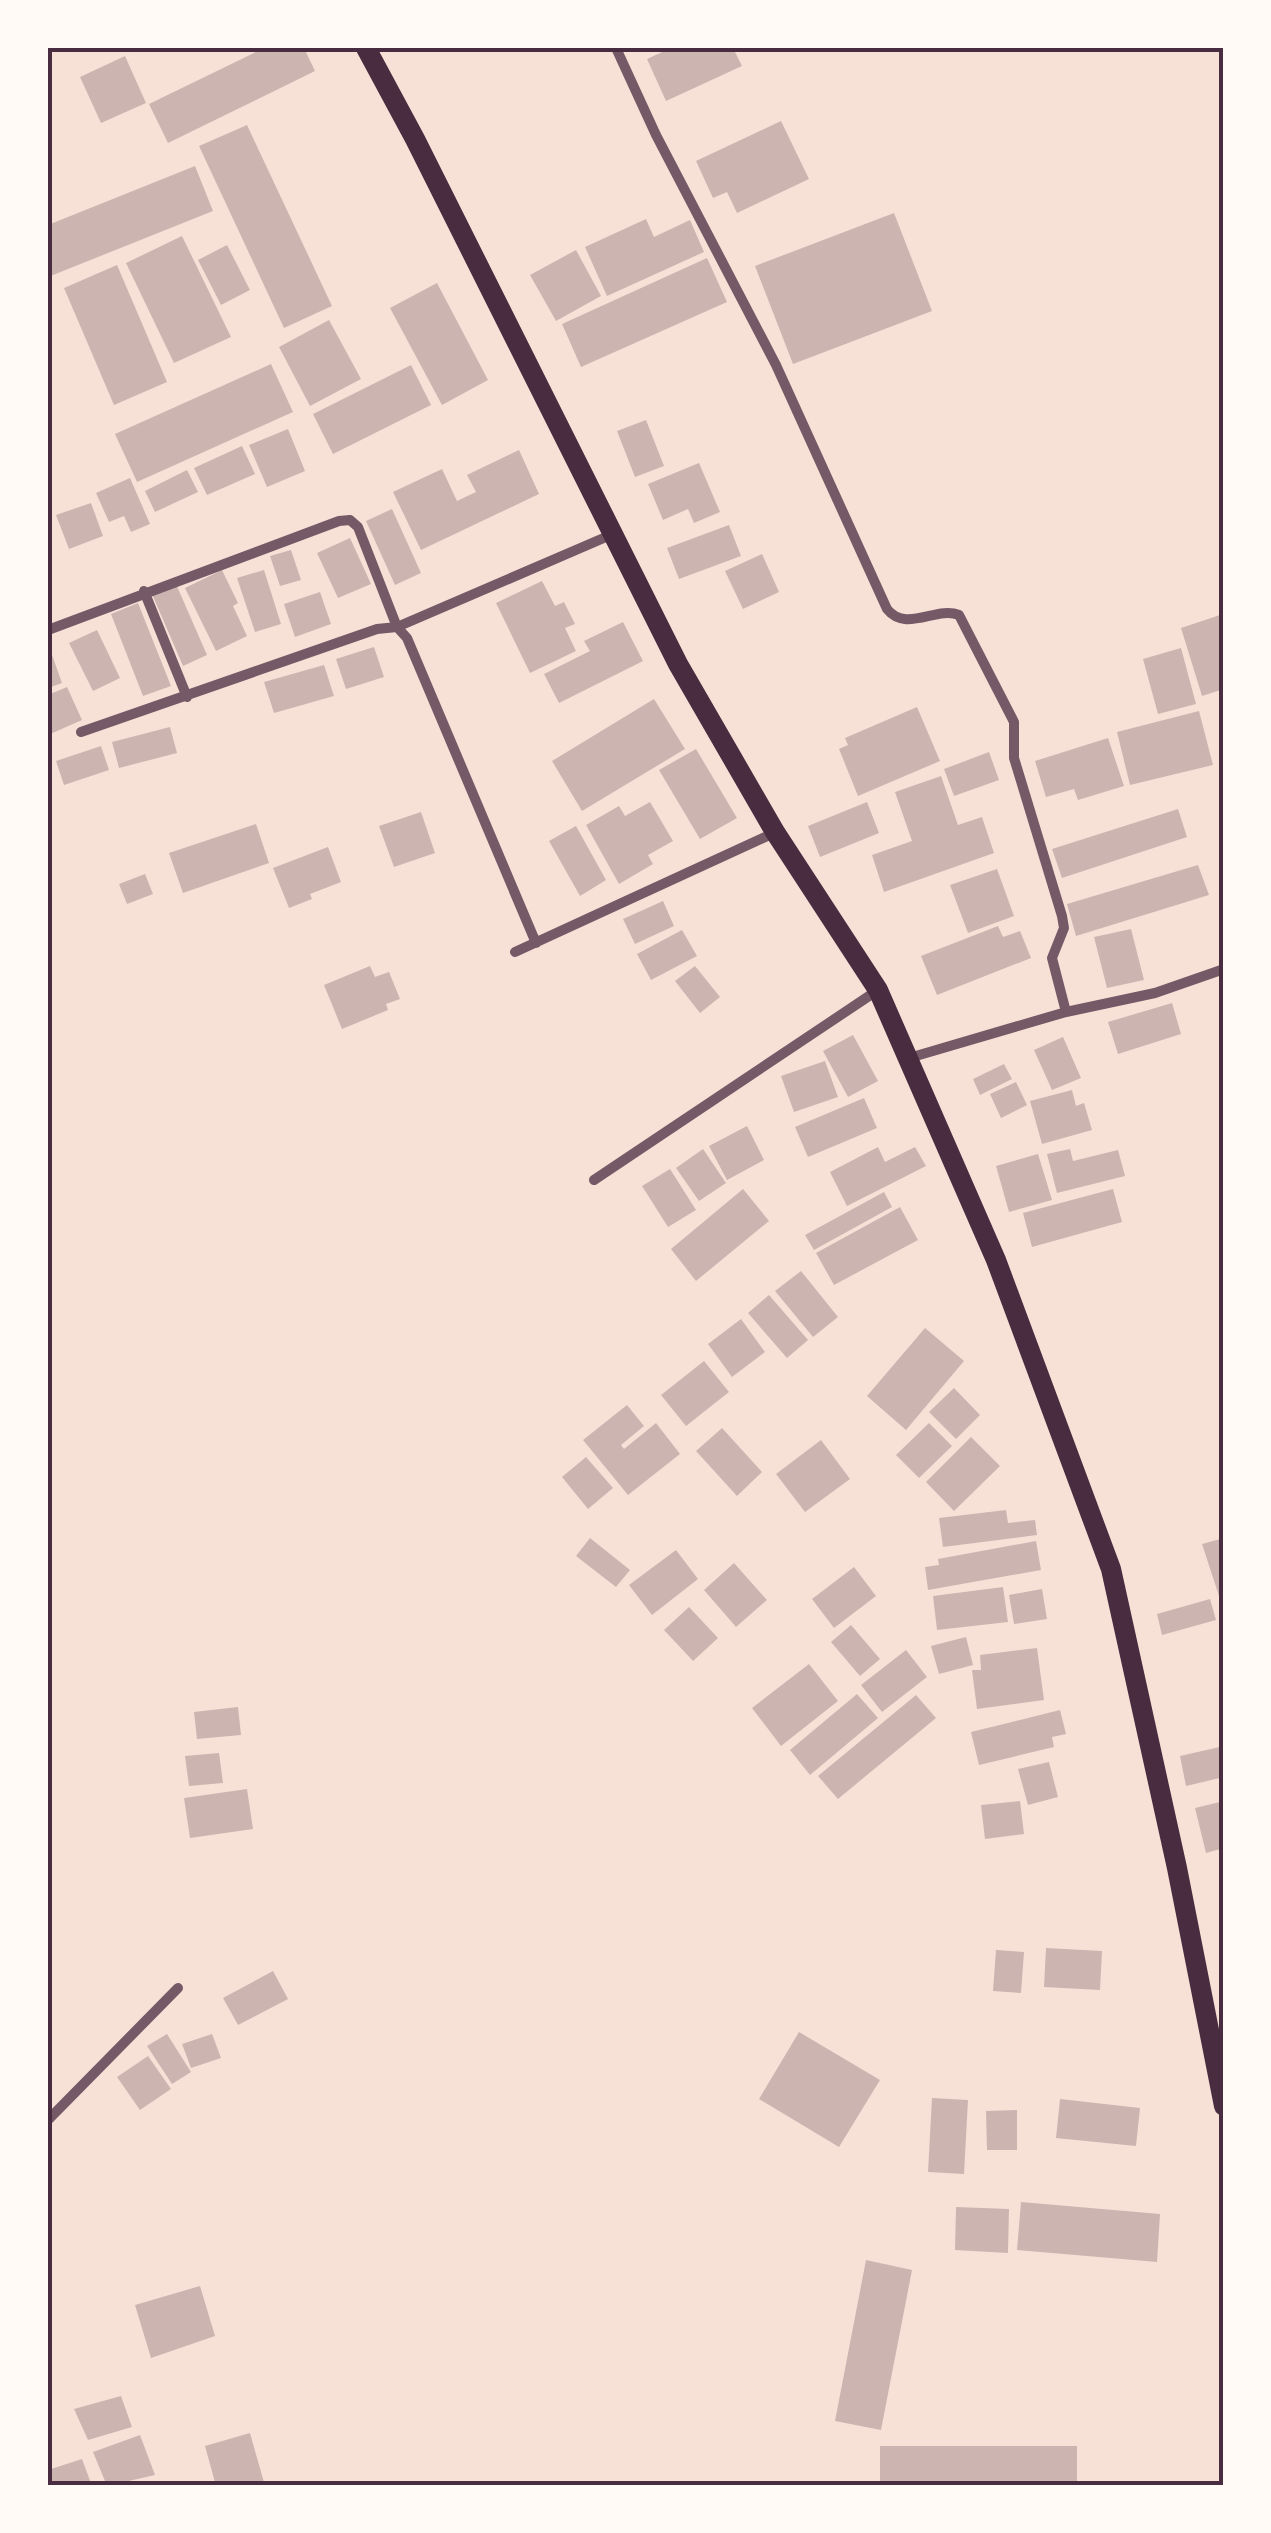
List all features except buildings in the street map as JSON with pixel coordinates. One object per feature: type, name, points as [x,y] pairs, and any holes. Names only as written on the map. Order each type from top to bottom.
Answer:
[{"type":"main road","points":[[366,48],[678,664],[775,832],[878,990],[996,1260],[1110,1569],[1177,1868],[1224,2106]]},
{"type":"street","points":[[616,48],[656,135],[776,365],[887,608],[892,616],[907,620],[946,612],[959,615],[1014,722],[1014,758],[1062,916],[1064,928],[1052,958],[1066,1012]]},
{"type":"street","points":[[48,630],[350,520],[358,527],[396,627],[407,638],[536,943]]},
{"type":"street","points":[[81,732],[377,629],[396,627],[613,534]]},
{"type":"street","points":[[144,592],[187,696]]},
{"type":"street","points":[[515,952],[775,832]]},
{"type":"street","points":[[908,1058],[1066,1012],[1154,993],[1224,969]]},
{"type":"street","points":[[594,1180],[878,990]]},
{"type":"street","points":[[48,2120],[178,1988]]}]
